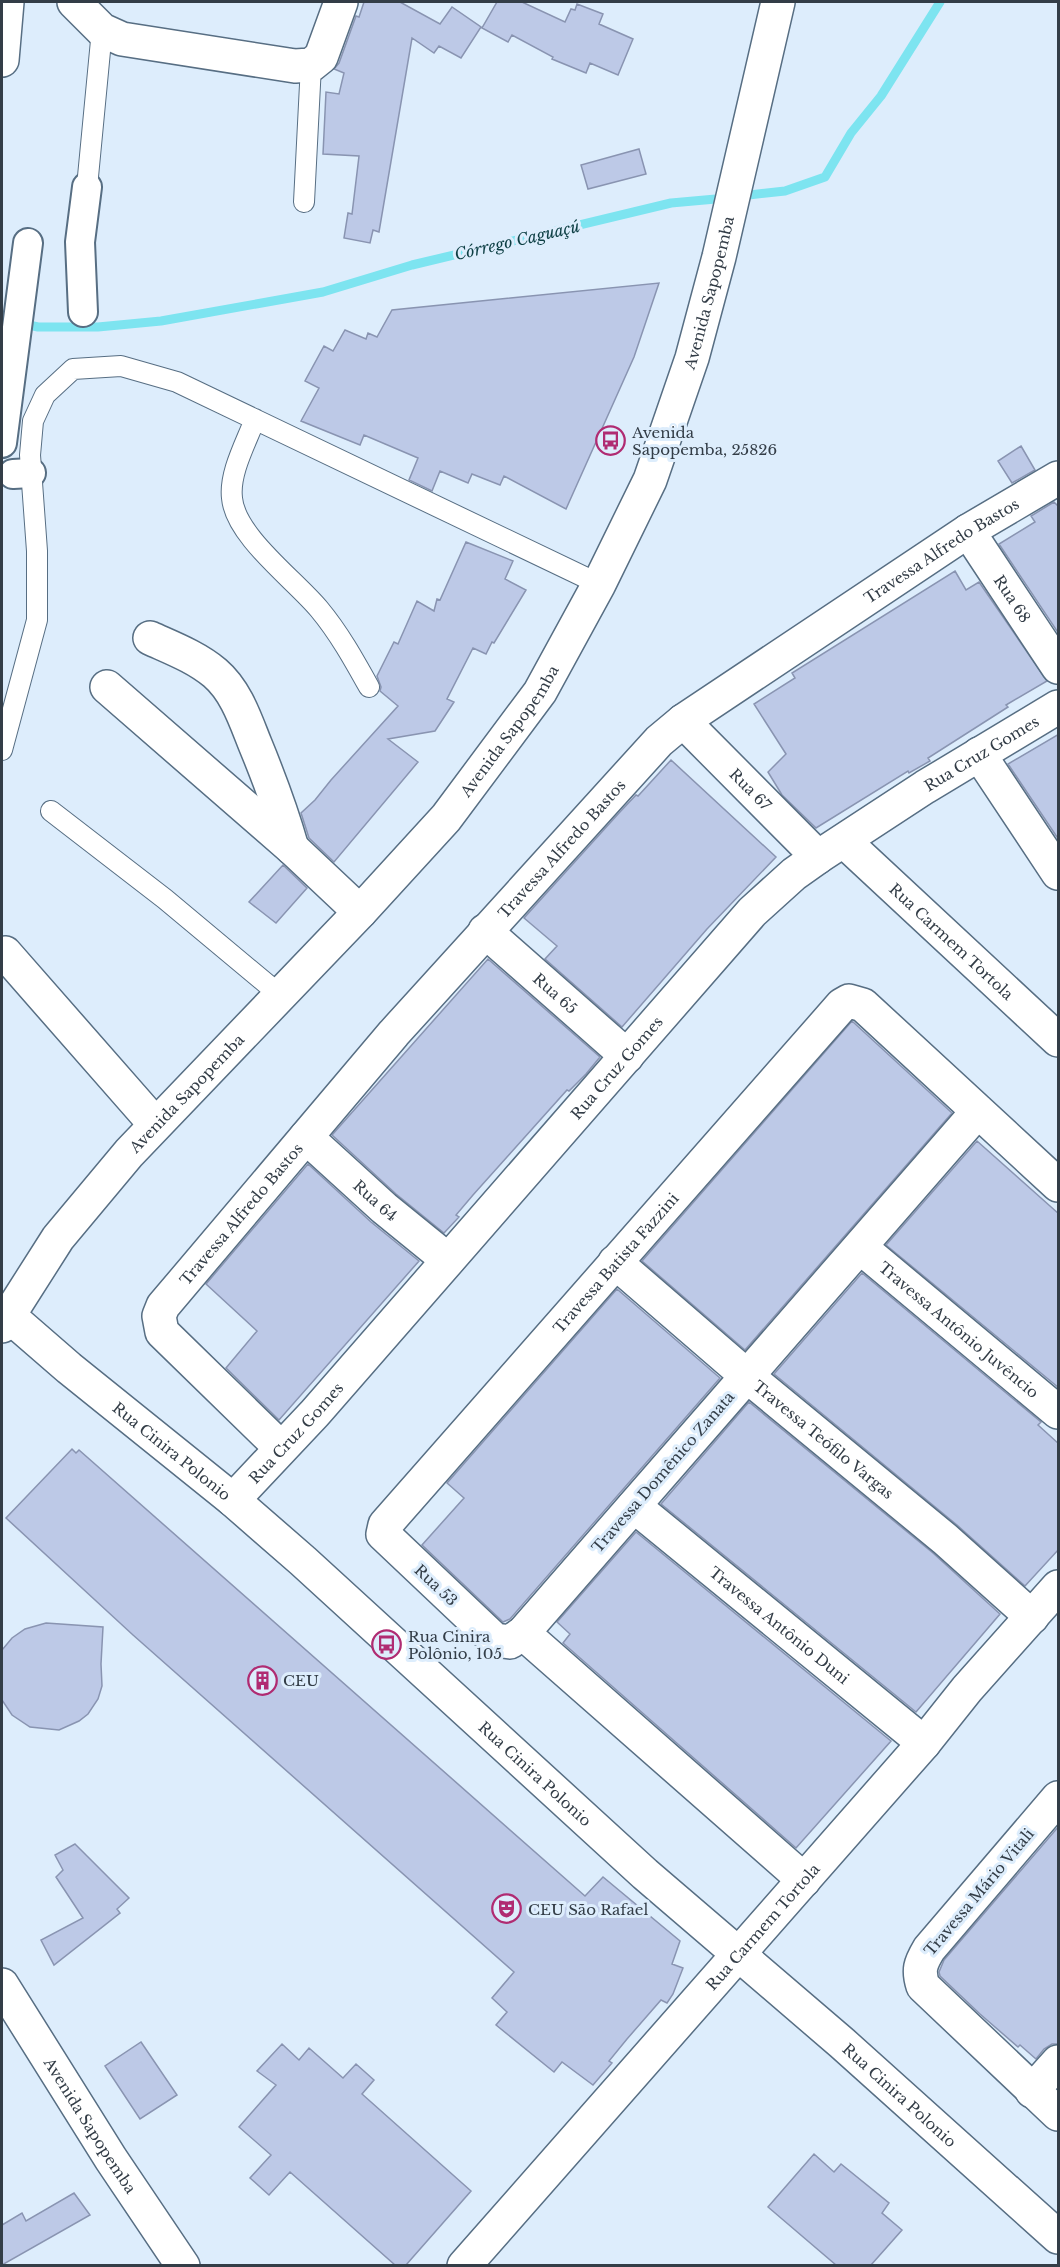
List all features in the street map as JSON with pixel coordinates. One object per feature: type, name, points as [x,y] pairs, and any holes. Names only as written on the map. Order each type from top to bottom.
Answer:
[{"type":"street","points":[[2,60],[7,2]]},
{"type":"street","points":[[74,2],[102,30],[122,39],[296,66],[311,65],[321,57],[341,2]]},
{"type":"street","name":"Avenida Sapopemba","points":[[5,1321],[58,1238],[155,1124],[360,912],[446,818],[540,692],[599,584],[651,480],[692,358],[719,257],[778,2]]},
{"type":"street","points":[[83,312],[68,245],[87,187]]},
{"type":"street","points":[[2,443],[28,243]]},
{"type":"street","name":"Travessa Alfredo Bastos","points":[[281,1448],[167,1338],[159,1323],[163,1306],[394,1033],[659,741],[683,721],[968,531],[1059,478]]},
{"type":"street","name":"Rua 68","points":[[968,531],[1059,667]]},
{"type":"street","points":[[150,638],[194,658],[216,673],[231,692],[242,712],[276,795],[292,848]]},
{"type":"street","points":[[107,687],[292,848],[360,912]]},
{"type":"street","name":"Rua Cruz Gomes","points":[[233,1500],[448,1260],[752,912],[794,874],[831,849],[925,787],[1059,707]]},
{"type":"street","name":"Rua 67","points":[[683,721],[831,849]]},
{"type":"street","points":[[979,754],[1059,873]]},
{"type":"street","name":"Rua Carmem Tortola","points":[[831,849],[1059,1040]]},
{"type":"street","name":"Rua 65","points":[[485,931],[627,1056]]},
{"type":"street","points":[[3,950],[155,1124]]},
{"type":"street","name":"Travessa Batista Fazzini","points":[[382,1532],[385,1525],[842,1005],[849,1001],[863,1005],[978,1111]]},
{"type":"street","points":[[978,1111],[1059,1185]]},
{"type":"street","name":"Travessa Domênico Zanata","points":[[523,1633],[978,1111]]},
{"type":"street","name":"Rua 64","points":[[306,1137],[384,1208],[448,1260]]},
{"type":"street","name":"Travessa Antônio Juvêncio","points":[[860,1247],[1059,1412]]},
{"type":"street","name":"Travessa Teófilo Vargas","points":[[615,1262],[747,1376],[945,1539],[1032,1617]]},
{"type":"street","name":"Rua Cinira Polonio","points":[[5,1321],[69,1368],[233,1500],[303,1561],[645,1874],[851,2051],[1059,2237]]},
{"type":"street","name":"Travessa Antônio Duni","points":[[634,1506],[924,1743]]},
{"type":"street","name":"Rua 53","points":[[382,1532],[495,1641],[510,1641],[523,1633]]},
{"type":"street","name":"Rua Carmem Tortola","points":[[464,2265],[924,1743],[967,1689],[1059,1587]]},
{"type":"street","points":[[523,1633],[804,1880]]},
{"type":"street","name":"Travessa Mário Vitali","points":[[1059,1798],[929,1949],[920,1965],[919,1973],[923,1986],[1059,2114]]},
{"type":"street","name":"Avenida Sapopemba","points":[[2,1989],[111,2159],[183,2265]]},
{"type":"street","points":[[1032,2091],[1059,2062]]},
{"type":"lane","points":[[87,187],[102,30]]},
{"type":"lane","points":[[304,202],[311,65]]},
{"type":"lane","points":[[2,750],[38,620],[37,551],[22,473],[30,455],[33,421],[45,395],[74,369],[121,366],[177,382],[599,584]]},
{"type":"lane","points":[[255,419],[233,478],[231,497],[235,514],[247,534],[319,609],[349,650],[369,687]]},
{"type":"lane","points":[[51,811],[165,898],[280,995]]},
{"type":"building","points":[[364,2],[400,2],[440,24],[452,7],[481,27],[461,58],[439,46],[434,53],[412,38],[379,232],[373,230],[370,243],[344,238],[348,213],[352,214],[359,156],[323,154],[326,92],[339,94],[344,73],[334,69],[339,63],[356,16],[359,17]]},
{"type":"building","points":[[497,2],[522,2],[565,22],[571,9],[575,10],[577,4],[603,14],[599,24],[633,39],[618,75],[590,63],[586,73],[552,59],[553,57],[512,35],[508,42],[482,28]]},
{"type":"building","points":[[639,149],[646,174],[588,189],[581,165]]},
{"type":"building","points":[[659,283],[634,357],[566,509],[504,476],[500,485],[472,474],[468,483],[440,471],[432,491],[409,480],[418,458],[364,435],[360,445],[301,421],[319,388],[305,381],[324,346],[333,351],[345,330],[366,339],[368,333],[377,337],[392,310]]},
{"type":"building","points":[[1021,446],[1035,470],[1012,483],[998,461]]},
{"type":"building","points":[[1054,502],[1059,507],[1059,634],[999,544],[1035,522],[1031,516]]},
{"type":"building","points":[[466,542],[513,561],[505,579],[526,590],[486,654],[473,648],[447,699],[454,702],[435,731],[388,739],[418,762],[334,862],[309,838],[301,813],[398,706],[380,691],[377,676],[394,642],[398,644],[417,601],[434,611],[437,599],[440,600]]},
{"type":"building","points":[[955,571],[966,590],[979,582],[1047,681],[1006,705],[1008,707],[928,758],[930,761],[909,773],[908,771],[816,828],[782,795],[768,772],[786,754],[754,704],[795,678],[792,673]]},
{"type":"building","points":[[1059,734],[1059,840],[1008,764]]},
{"type":"building","points":[[671,760],[776,857],[707,929],[622,1027],[545,959],[557,946],[524,918],[619,813]]},
{"type":"building","points":[[283,865],[307,888],[276,923],[249,902]]},
{"type":"building","points":[[488,959],[600,1057],[569,1091],[567,1090],[473,1195],[456,1215],[459,1217],[444,1233],[396,1194],[332,1135]]},
{"type":"building","points":[[852,1021],[952,1113],[745,1350],[642,1261]]},
{"type":"building","points":[[977,1141],[1059,1214],[1059,1388],[886,1245]]},
{"type":"building","points":[[308,1164],[371,1222],[419,1261],[279,1420],[226,1368],[257,1331],[206,1284]]},
{"type":"building","points":[[862,1273],[1041,1422],[1038,1425],[1059,1444],[1059,1549],[1025,1586],[957,1525],[774,1374]]},
{"type":"building","points":[[617,1289],[720,1378],[510,1619],[503,1622],[422,1545],[464,1498],[447,1483]]},
{"type":"building","points":[[749,1402],[933,1553],[1000,1614],[916,1712],[661,1504]]},
{"type":"building","name":"CEU","points":[[72,1449],[76,1453],[79,1450],[585,1896],[603,1877],[680,1941],[672,1964],[683,1968],[673,1994],[667,2003],[661,2000],[609,2061],[612,2063],[593,2085],[562,2062],[554,2072],[496,2025],[507,2012],[492,1998],[514,1972],[133,1635],[6,1518]]},
{"type":"building","points":[[636,1532],[891,1741],[796,1848],[563,1643],[570,1634],[557,1622]]},
{"type":"building","points":[[46,1623],[103,1627],[102,1686],[98,1699],[88,1714],[59,1730],[30,1727],[12,1715],[2,1700],[2,1650],[12,1638],[25,1629]]},
{"type":"building","points":[[1059,1826],[1059,2044],[1052,2044],[1044,2049],[1036,2059],[1020,2045],[1018,2047],[980,2014],[940,1976],[939,1972],[944,1960]]},
{"type":"building","points":[[75,1844],[129,1898],[117,1909],[120,1913],[54,1965],[41,1940],[83,1918],[56,1877],[63,1870],[55,1855]]},
{"type":"building","points":[[141,2042],[177,2095],[140,2119],[105,2066]]},
{"type":"building","points":[[282,2044],[299,2060],[309,2048],[343,2078],[356,2064],[374,2080],[362,2094],[471,2191],[406,2265],[395,2265],[290,2172],[269,2195],[250,2178],[271,2155],[239,2127],[276,2085],[257,2071]]},
{"type":"building","points":[[814,2154],[834,2172],[841,2164],[889,2203],[882,2213],[902,2230],[871,2265],[836,2265],[768,2207]]},
{"type":"building","points":[[74,2193],[90,2215],[2,2265],[2,2225],[22,2213],[26,2221]]},
{"type":"waterway","name":"Córrego Caguaçú","points":[[740,196],[785,191],[825,177],[851,133],[881,96],[940,2]]},
{"type":"waterway","name":"Córrego Caguaçú","points":[[2,319],[38,327],[98,327],[161,321],[323,292],[412,265],[671,203],[727,198]]},
{"type":"place","name":"Avenida Sapopemba, 25826","points":[[611,441]]},
{"type":"place","name":"Rua Cinira Polônio, 105","points":[[387,1645]]},
{"type":"place","name":"CEU","points":[[262,1680]]},
{"type":"place","name":"CEU São Rafael","points":[[507,1909]]}]
